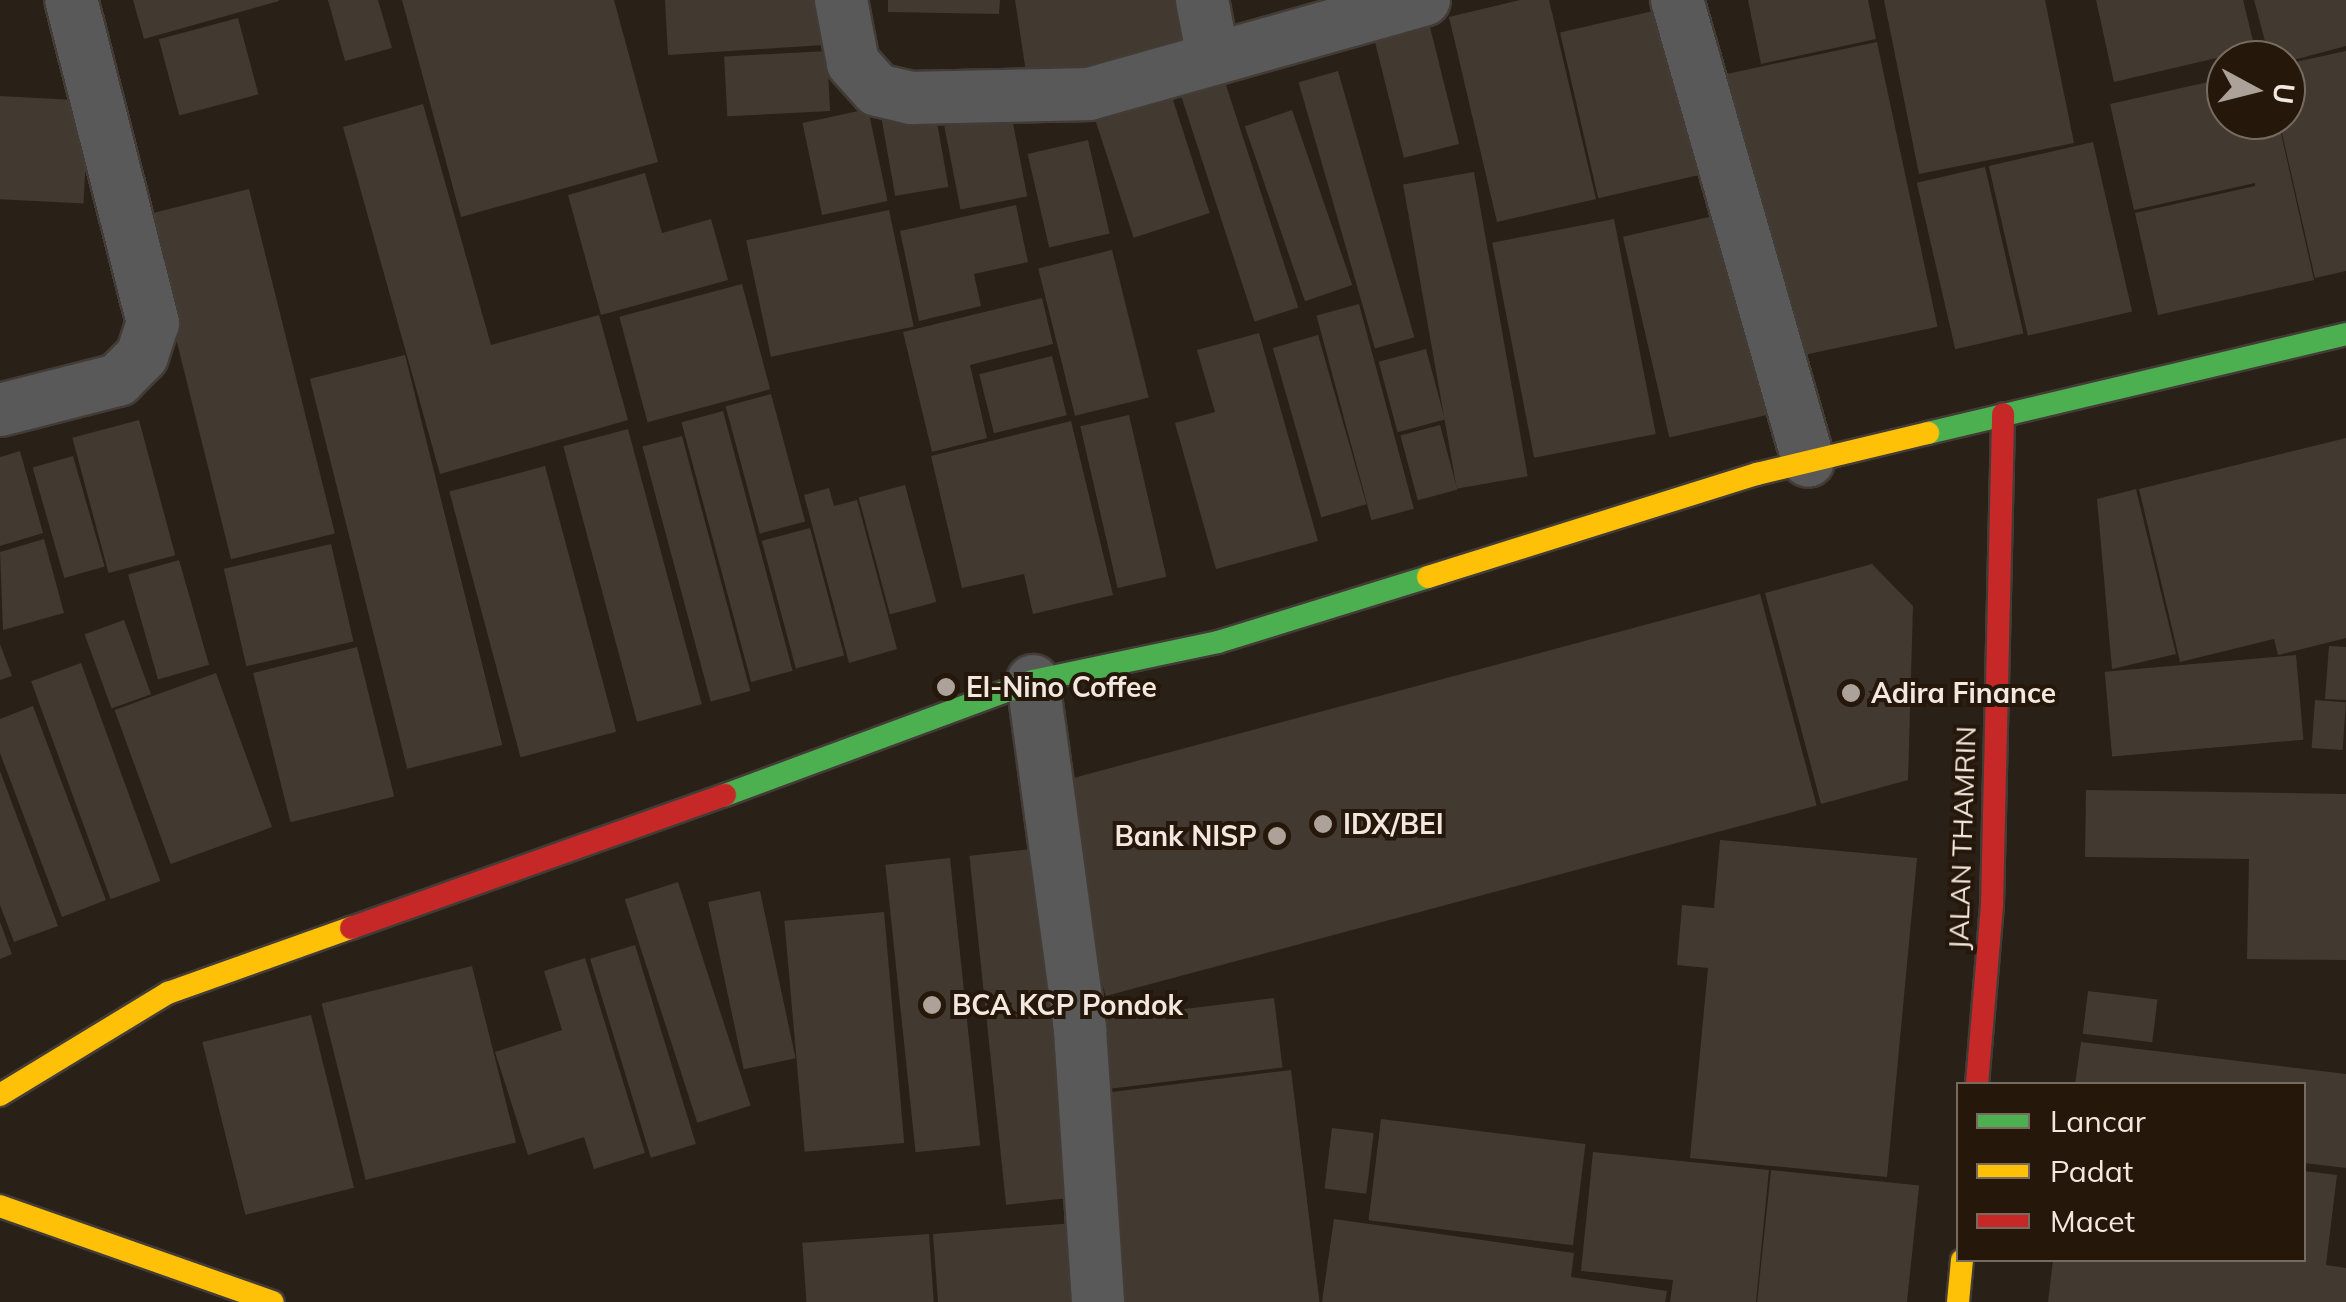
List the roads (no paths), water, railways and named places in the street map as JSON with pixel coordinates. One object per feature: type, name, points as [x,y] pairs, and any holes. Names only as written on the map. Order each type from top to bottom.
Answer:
[{"type":"main road","points":[[0,1096],[168,992],[649,823],[1033,681],[1218,642],[1808,462],[2346,334]]},
{"type":"main road","name":"JALAN THAMRIN","points":[[1977,1082],[1992,906],[2002,414]]},
{"type":"main road","points":[[0,1206],[272,1302]]},
{"type":"main road","points":[[1958,1302],[1962,1262]]},
{"type":"street","points":[[0,410],[118,380],[142,356],[153,323],[71,0]]},
{"type":"street","points":[[842,0],[853,63],[877,90],[912,98],[1089,94],[1424,0]]},
{"type":"street","points":[[1202,0],[1214,57]]},
{"type":"street","points":[[1678,0],[1808,462]]},
{"type":"street","points":[[1033,681],[1080,1030],[1098,1302]]},
{"type":"place","name":"El-Nino Coffee","points":[[946,687]]},
{"type":"place","name":"Adira Finance","points":[[1851,693]]},
{"type":"place","name":"IDX/BEI","points":[[1323,824]]},
{"type":"place","name":"Bank NISP","points":[[1277,836]]},
{"type":"place","name":"BCA KCP Pondok","points":[[932,1005]]}]
